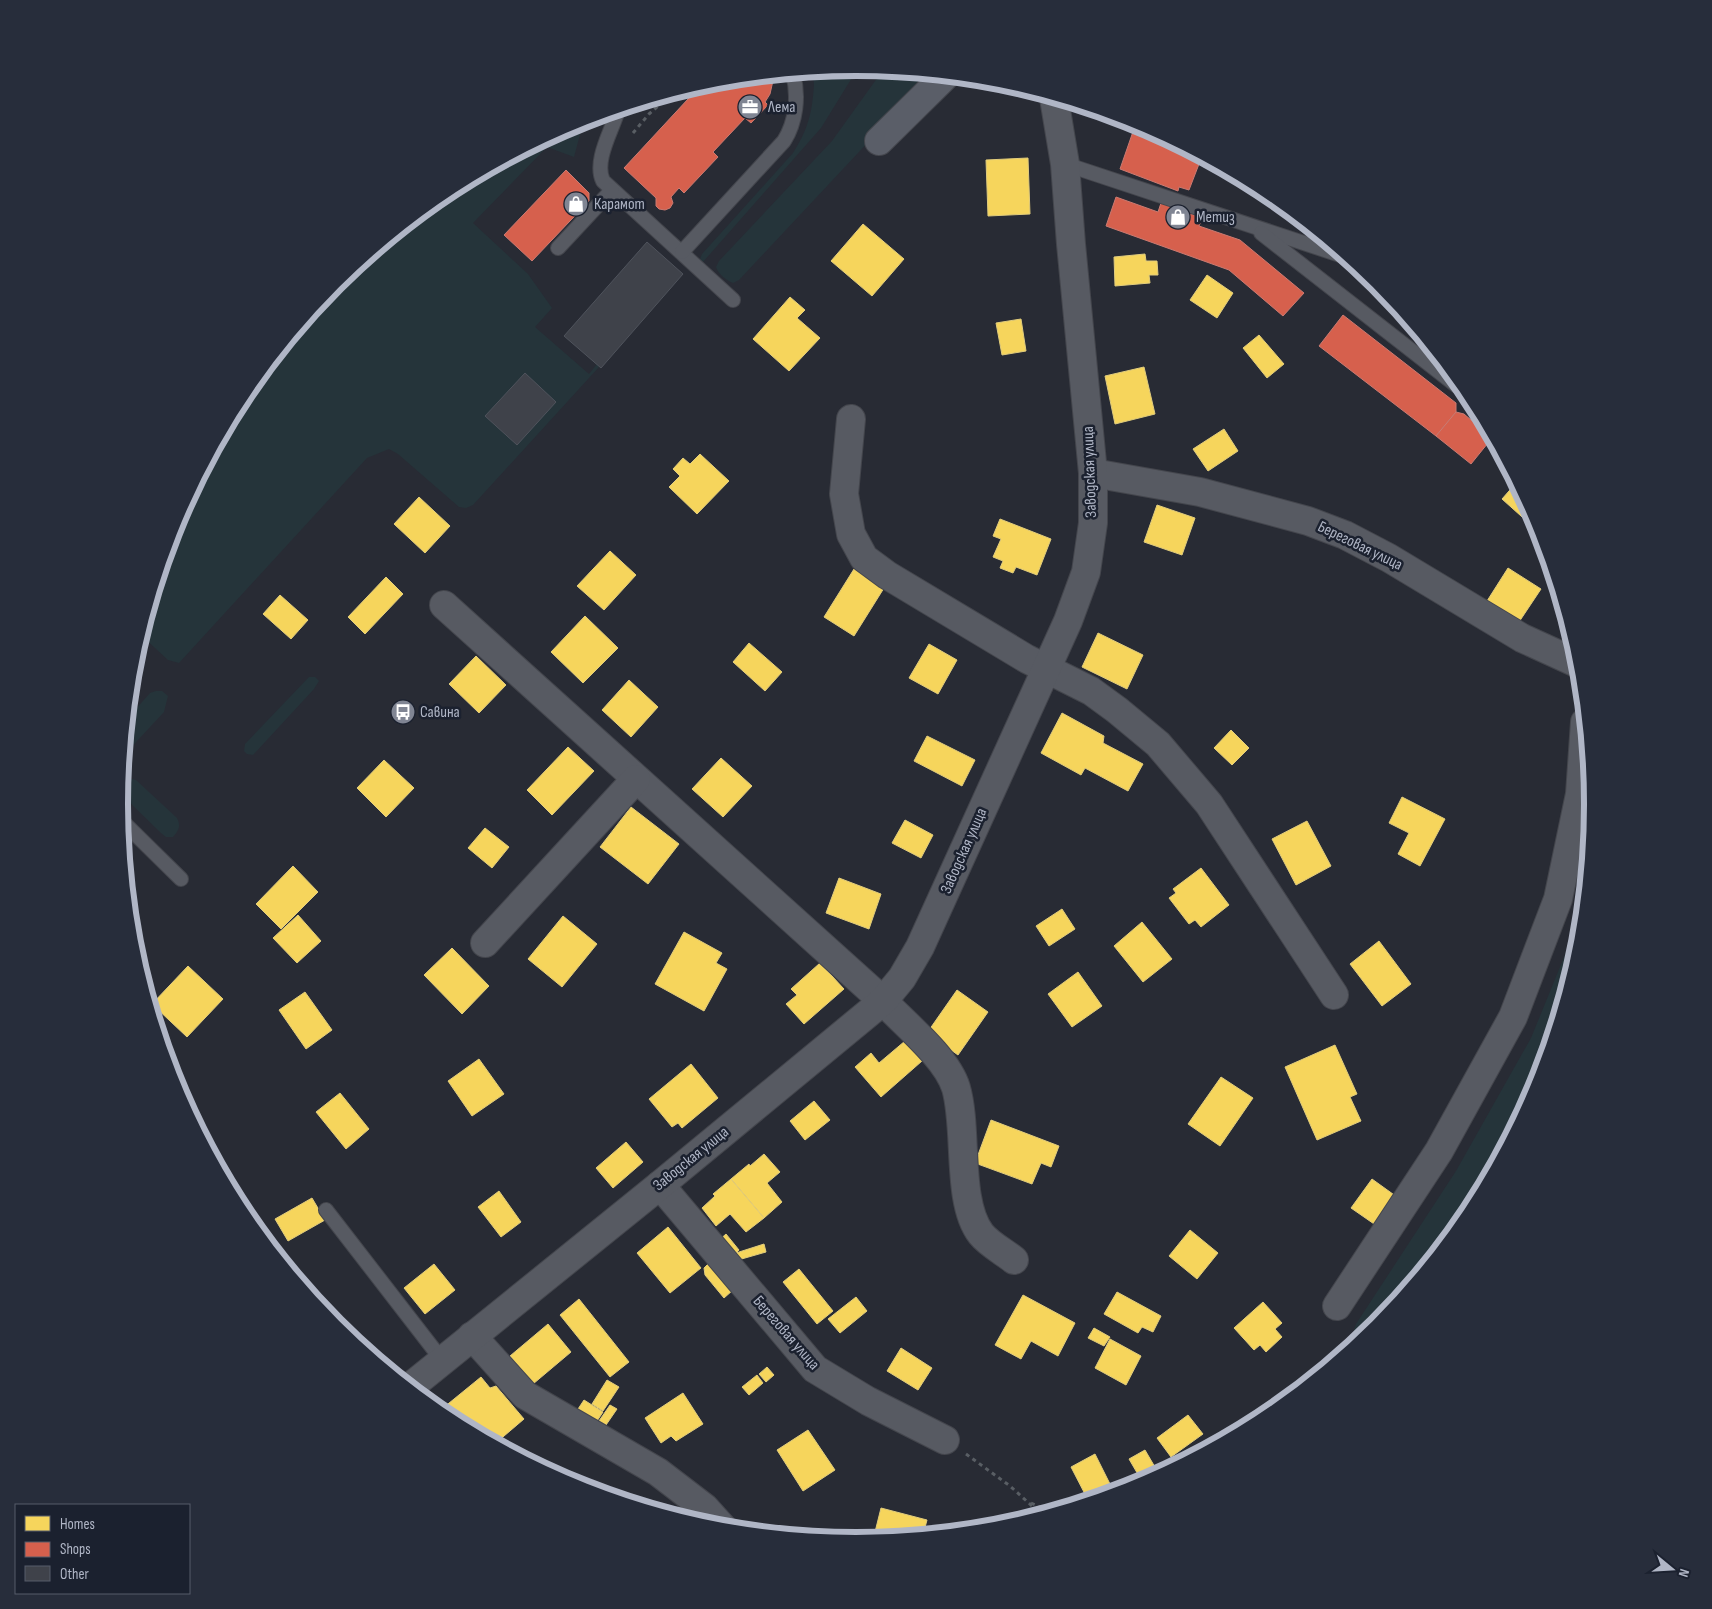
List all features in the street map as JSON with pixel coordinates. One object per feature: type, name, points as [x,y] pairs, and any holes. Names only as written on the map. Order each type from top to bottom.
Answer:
[{"type":"main road","points":[[879,141],[940,81]]},
{"type":"street","name":"Заводская улица","points":[[415,1383],[883,1001],[902,978],[920,947],[1068,621],[1086,572],[1093,523],[1093,473],[1065,164],[1055,104]]},
{"type":"street","points":[[851,419],[844,494],[851,534],[864,558],[887,575],[1027,660],[1091,691],[1158,744],[1209,804],[1334,995]]},
{"type":"street","name":"Береговая улица","points":[[1093,473],[1200,492],[1308,520],[1345,535],[1389,558],[1522,638],[1569,660]]},
{"type":"street","points":[[444,605],[883,1001],[944,1063],[956,1087],[960,1110],[967,1193],[972,1219],[982,1235],[1014,1260]]},
{"type":"street","points":[[1336,1306],[1439,1151],[1514,1018],[1558,899],[1580,794],[1583,755]]},
{"type":"street","points":[[485,943],[636,779]]},
{"type":"street","name":"Береговая улица","points":[[660,1184],[815,1369],[868,1401],[945,1440]]},
{"type":"street","points":[[472,1336],[525,1395],[658,1472],[705,1508],[715,1519]]},
{"type":"lane","points":[[682,252],[784,141],[790,128],[795,108],[796,90],[794,79]]},
{"type":"lane","points":[[615,117],[603,152],[600,169],[603,181],[733,300]]},
{"type":"lane","points":[[1065,164],[1329,251]]},
{"type":"lane","points":[[558,248],[612,190]]},
{"type":"lane","points":[[1252,226],[1446,377]]},
{"type":"lane","points":[[129,828],[181,879]]},
{"type":"lane","points":[[326,1210],[442,1360]]},
{"type":"path","points":[[631,134],[662,103]]},
{"type":"path","points":[[945,1440],[990,1471],[1037,1510]]},
{"type":"path","points":[[1026,1501],[1042,1508]]},
{"type":"shaded area","points":[[853,76],[821,128],[703,262],[700,259],[702,254],[793,153],[807,126],[811,112],[814,87],[813,78]]},
{"type":"shaded area","points":[[878,77],[926,80],[739,280],[733,283],[725,278],[716,267],[719,261],[832,141]]},
{"type":"shaded area","points":[[581,130],[574,157],[547,147],[473,223],[528,274],[552,308],[535,327],[589,374],[597,364],[599,367],[473,505],[466,508],[459,507],[398,454],[389,449],[367,458],[179,663],[168,660],[147,641],[166,570],[183,526],[225,440],[250,400],[278,361],[308,324],[341,290],[376,257],[413,227],[451,199],[492,174],[534,151]]},
{"type":"shaded area","points":[[309,677],[315,677],[319,681],[314,689],[253,755],[247,754],[244,751],[245,744]]},
{"type":"shaded area","points":[[162,691],[168,696],[164,712],[130,749],[134,711],[150,693]]},
{"type":"shaded area","points":[[136,780],[177,818],[179,828],[173,837],[166,837],[161,833],[128,801],[128,781]]},
{"type":"shaded area","points":[[1571,939],[1546,1039],[1529,1083],[1487,1169],[1462,1209],[1434,1248],[1404,1285],[1352,1337],[1356,1324],[1456,1171],[1531,1038]]},
{"type":"building: Homes","points":[[1028,158],[1030,214],[988,216],[986,160]]},
{"type":"building: Homes","points":[[863,224],[904,259],[872,296],[831,261]]},
{"type":"building: Homes","points":[[1145,254],[1146,261],[1157,261],[1158,275],[1149,275],[1150,283],[1115,286],[1114,257]]},
{"type":"building: Homes","points":[[1207,275],[1233,293],[1217,318],[1190,300]]},
{"type":"building: Homes","points":[[790,297],[805,310],[797,318],[820,338],[789,371],[753,339]]},
{"type":"building: Homes","points":[[1021,319],[1026,351],[1002,355],[996,323]]},
{"type":"building: Homes","points":[[1259,335],[1284,364],[1267,378],[1243,348]]},
{"type":"building: Homes","points":[[1144,367],[1155,414],[1115,424],[1105,376]]},
{"type":"building: Homes","points":[[1224,429],[1238,451],[1208,471],[1193,449]]},
{"type":"building: Homes","points":[[700,454],[729,481],[697,514],[669,487],[680,476],[673,469],[683,458],[690,464]]},
{"type":"building: Homes","points":[[1512,488],[1527,521],[1502,499]]},
{"type":"building: Homes","points":[[419,497],[450,526],[425,553],[394,524]]},
{"type":"building: Homes","points":[[1157,505],[1195,518],[1182,555],[1144,542]]},
{"type":"building: Homes","points":[[1000,519],[1051,539],[1037,575],[1016,567],[1013,573],[1000,568],[1003,561],[993,557],[1001,539],[993,536]]},
{"type":"building: Homes","points":[[610,551],[636,575],[604,610],[577,586]]},
{"type":"building: Homes","points":[[1508,568],[1541,589],[1519,622],[1487,601]]},
{"type":"building: Homes","points":[[854,569],[884,588],[854,636],[824,617]]},
{"type":"building: Homes","points":[[386,577],[403,594],[365,634],[348,617]]},
{"type":"building: Homes","points":[[280,595],[308,620],[291,639],[263,614]]},
{"type":"building: Homes","points":[[585,616],[618,648],[583,683],[551,652]]},
{"type":"building: Homes","points":[[1098,633],[1143,655],[1127,689],[1082,667]]},
{"type":"building: Homes","points":[[749,643],[782,672],[765,691],[733,662]]},
{"type":"building: Homes","points":[[929,644],[957,660],[938,694],[909,678]]},
{"type":"building: Homes","points":[[476,656],[506,685],[479,713],[449,684]]},
{"type":"building: Homes","points":[[629,680],[658,707],[631,737],[602,710]]},
{"type":"building: Homes","points":[[1062,713],[1104,736],[1103,743],[1143,764],[1128,791],[1085,768],[1081,775],[1041,753]]},
{"type":"building: Homes","points":[[1231,730],[1249,748],[1232,765],[1214,748]]},
{"type":"building: Homes","points":[[927,736],[975,760],[962,786],[914,761]]},
{"type":"building: Homes","points":[[568,747],[594,771],[552,815],[527,790]]},
{"type":"building: Homes","points":[[721,758],[752,786],[723,817],[692,789]]},
{"type":"building: Homes","points":[[384,760],[414,788],[386,817],[357,788]]},
{"type":"building: Homes","points":[[1402,797],[1445,819],[1420,866],[1398,854],[1409,833],[1389,823]]},
{"type":"building: Homes","points":[[631,807],[679,844],[648,884],[600,847]]},
{"type":"building: Homes","points":[[905,820],[933,835],[921,858],[892,843]]},
{"type":"building: Homes","points":[[1307,821],[1331,866],[1296,885],[1272,839]]},
{"type":"building: Homes","points":[[485,828],[509,847],[492,868],[468,848]]},
{"type":"building: Homes","points":[[293,866],[318,892],[281,929],[256,904]]},
{"type":"building: Homes","points":[[1201,868],[1229,905],[1201,927],[1195,920],[1189,924],[1169,898],[1176,893],[1173,889]]},
{"type":"building: Homes","points":[[839,878],[881,894],[869,929],[826,913]]},
{"type":"building: Homes","points":[[1062,909],[1075,929],[1049,946],[1036,926]]},
{"type":"building: Homes","points":[[298,915],[321,941],[297,963],[273,938]]},
{"type":"building: Homes","points":[[563,916],[597,944],[562,987],[528,959]]},
{"type":"building: Homes","points":[[1142,922],[1172,959],[1143,982],[1114,946]]},
{"type":"building: Homes","points":[[684,932],[722,953],[716,963],[727,969],[704,1011],[655,984]]},
{"type":"building: Homes","points":[[1379,941],[1411,984],[1382,1006],[1350,964]]},
{"type":"building: Homes","points":[[452,948],[489,986],[462,1014],[424,975]]},
{"type":"building: Homes","points":[[820,963],[844,989],[804,1024],[786,1004],[797,995],[791,989]]},
{"type":"building: Homes","points":[[188,966],[223,999],[187,1037],[158,1009],[155,1001]]},
{"type":"building: Homes","points":[[1078,972],[1102,1006],[1072,1027],[1048,994]]},
{"type":"building: Homes","points":[[957,990],[988,1012],[958,1055],[927,1033]]},
{"type":"building: Homes","points":[[305,992],[332,1030],[306,1049],[279,1010]]},
{"type":"building: Homes","points":[[905,1041],[922,1061],[881,1097],[855,1067],[871,1053],[879,1063]]},
{"type":"building: Homes","points":[[1335,1045],[1357,1094],[1350,1097],[1361,1121],[1317,1140],[1285,1067]]},
{"type":"building: Homes","points":[[479,1059],[504,1094],[472,1116],[448,1081]]},
{"type":"building: Homes","points":[[691,1064],[718,1098],[682,1128],[678,1123],[672,1127],[649,1099]]},
{"type":"building: Homes","points":[[1221,1077],[1253,1098],[1220,1146],[1188,1124]]},
{"type":"building: Homes","points":[[340,1093],[369,1129],[346,1149],[316,1112]]},
{"type":"building: Homes","points":[[814,1101],[830,1120],[805,1140],[790,1121]]},
{"type":"building: Homes","points":[[991,1120],[1059,1146],[1051,1167],[1041,1163],[1032,1184],[975,1163]]},
{"type":"building: Homes","points":[[626,1142],[643,1162],[613,1188],[596,1168]]},
{"type":"building: Homes","points":[[764,1154],[780,1172],[767,1183],[782,1202],[764,1218],[731,1179]]},
{"type":"building: Homes","points":[[731,1179],[764,1218],[746,1232],[730,1214],[716,1226],[702,1208],[715,1196],[713,1194]]},
{"type":"building: Homes","points":[[1372,1179],[1397,1197],[1377,1226],[1351,1208]]},
{"type":"building: Homes","points":[[499,1191],[521,1222],[501,1237],[478,1207]]},
{"type":"building: Homes","points":[[312,1198],[325,1220],[288,1241],[275,1219]]},
{"type":"building: Homes","points":[[668,1227],[701,1268],[670,1293],[637,1253]]},
{"type":"building: Homes","points":[[1190,1230],[1218,1253],[1197,1279],[1169,1256]]},
{"type":"building: Homes","points":[[726,1234],[739,1250],[731,1258],[717,1242]]},
{"type":"building: Homes","points":[[764,1244],[766,1252],[738,1260],[736,1253]]},
{"type":"building: Homes","points":[[710,1262],[733,1290],[724,1298],[705,1275],[704,1268]]},
{"type":"building: Homes","points":[[434,1264],[455,1290],[425,1314],[404,1288]]},
{"type":"building: Homes","points":[[799,1269],[833,1311],[817,1324],[783,1282]]},
{"type":"building: Homes","points":[[1117,1292],[1161,1316],[1153,1332],[1142,1327],[1138,1333],[1104,1314]]},
{"type":"building: Homes","points":[[1023,1295],[1075,1323],[1058,1356],[1031,1341],[1021,1359],[995,1345]]},
{"type":"building: Homes","points":[[856,1297],[867,1311],[840,1333],[828,1319]]},
{"type":"building: Homes","points":[[579,1299],[629,1362],[610,1377],[560,1315]]},
{"type":"building: Homes","points":[[1263,1302],[1282,1323],[1275,1329],[1282,1337],[1266,1352],[1260,1345],[1254,1350],[1234,1328]]},
{"type":"building: Homes","points":[[548,1324],[571,1352],[533,1384],[510,1356]]},
{"type":"building: Homes","points":[[1094,1328],[1110,1337],[1104,1346],[1088,1338]]},
{"type":"building: Homes","points":[[1110,1339],[1141,1356],[1126,1385],[1095,1368]]},
{"type":"building: Homes","points":[[901,1348],[932,1368],[918,1390],[887,1371]]},
{"type":"building: Homes","points":[[767,1367],[774,1375],[766,1382],[759,1374]]},
{"type":"building: Homes","points":[[757,1375],[763,1383],[749,1395],[742,1387]]},
{"type":"building: Homes","points":[[481,1377],[490,1388],[496,1386],[524,1419],[500,1439],[446,1406]]},
{"type":"building: Homes","points":[[607,1380],[619,1387],[603,1411],[592,1404]]},
{"type":"building: Homes","points":[[683,1393],[703,1424],[676,1441],[671,1436],[661,1443],[645,1418]]},
{"type":"building: Homes","points":[[584,1400],[603,1412],[595,1424],[576,1412]]},
{"type":"building: Homes","points":[[610,1405],[617,1409],[606,1425],[599,1421]]},
{"type":"building: Homes","points":[[1188,1415],[1203,1434],[1171,1457],[1157,1438]]},
{"type":"building: Homes","points":[[808,1430],[835,1470],[803,1491],[777,1450]]},
{"type":"building: Homes","points":[[1145,1450],[1155,1468],[1139,1475],[1129,1459]]},
{"type":"building: Homes","points":[[1095,1454],[1111,1486],[1086,1495],[1071,1467]]},
{"type":"building: Homes","points":[[881,1508],[927,1520],[925,1529],[875,1532]]},
{"type":"building: Shops","points":[[773,81],[770,94],[765,102],[768,105],[751,123],[745,118],[713,152],[718,157],[684,193],[679,188],[671,197],[673,203],[670,208],[665,210],[659,209],[656,206],[656,198],[624,168],[691,95]]},
{"type":"building: Shops","points":[[1133,131],[1178,151],[1207,167],[1199,164],[1189,190],[1179,187],[1178,191],[1120,169]]},
{"type":"building: Shops","points":[[566,170],[589,193],[589,201],[532,261],[504,235]]},
{"type":"building: Shops","points":[[1116,197],[1158,212],[1161,203],[1202,218],[1199,226],[1240,240],[1304,293],[1283,316],[1229,270],[1106,226]]},
{"type":"building: Shops","points":[[1343,315],[1456,403],[1456,412],[1436,436],[1319,346]]},
{"type":"building: Shops","points":[[1456,412],[1464,414],[1479,426],[1488,443],[1471,464],[1436,436]]},
{"type":"building: Other","points":[[647,242],[683,274],[601,368],[564,336]]},
{"type":"building: Other","points":[[525,373],[556,402],[517,445],[485,416]]},
{"type":"place","name":"Лема","points":[[750,107]]},
{"type":"place","name":"Карамот","points":[[576,204]]},
{"type":"place","name":"Метиз","points":[[1178,217]]},
{"type":"place","name":"Савина","points":[[403,712]]}]
